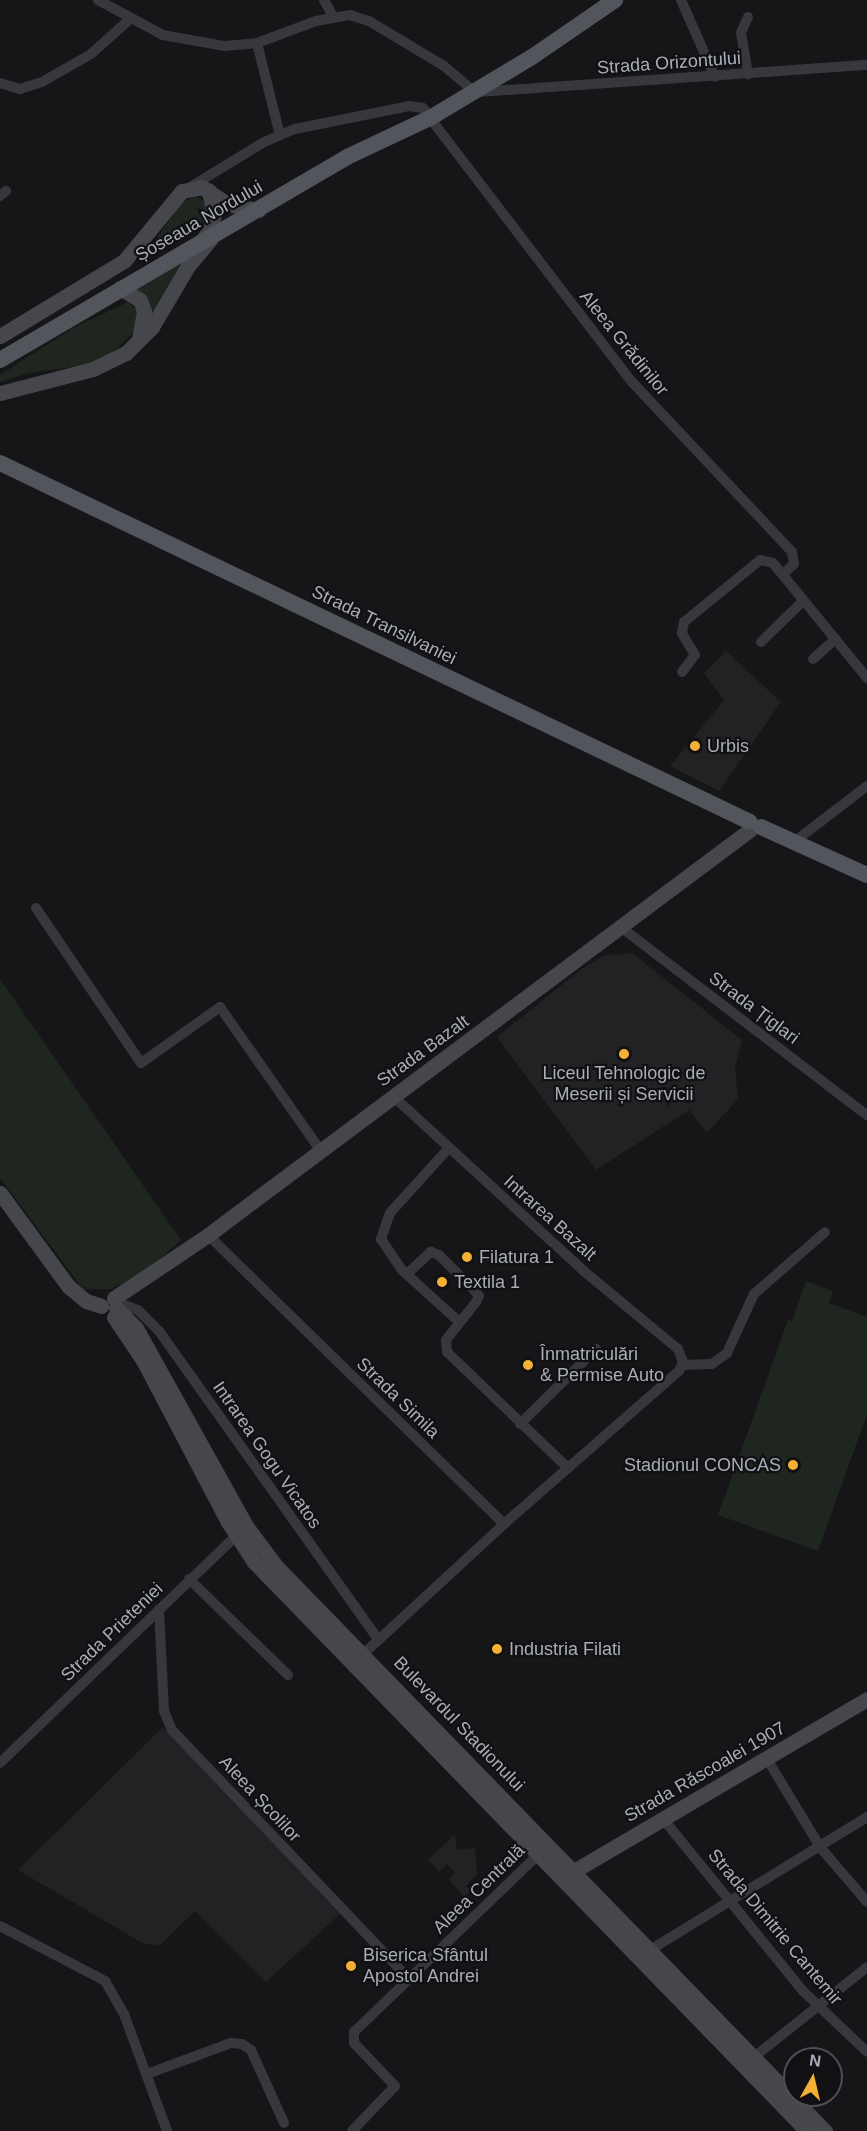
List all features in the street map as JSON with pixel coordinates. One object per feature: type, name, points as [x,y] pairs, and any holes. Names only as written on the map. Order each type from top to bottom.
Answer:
[{"type":"main road","name":"Șoseaua Nordului","points":[[472,89],[605,0]]},
{"type":"main road","name":"Șoseaua Nordului","points":[[0,360],[95,302],[347,157],[426,117],[615,0]]},
{"type":"main road","points":[[0,336],[124,261],[140,246],[173,199],[192,186],[209,191],[227,204],[258,210]]},
{"type":"main road","points":[[200,243],[210,230],[214,214],[209,191]]},
{"type":"main road","points":[[0,393],[93,369],[116,359],[138,342],[152,327],[188,267],[215,234]]},
{"type":"main road","points":[[120,288],[140,300],[144,311],[138,342]]},
{"type":"main road","name":"Strada Transilvaniei","points":[[0,463],[754,826],[867,875]]},
{"type":"main road","name":"Strada Bazalt","points":[[110,1304],[208,1235],[622,928],[754,826]]},
{"type":"main road","points":[[0,1194],[80,1297],[110,1304]]},
{"type":"main road","name":"Bulevardul Stadionului","points":[[110,1304],[266,1575],[359,1659],[568,1875],[807,2131]]},
{"type":"main road","name":"Strada Răscoalei 1907","points":[[568,1875],[867,1698]]},
{"type":"main road","name":"Bulevardul Stadionului","points":[[568,1875],[650,1950],[825,2131]]},
{"type":"street","points":[[98,0],[115,4],[130,20],[181,39],[225,46],[257,43],[333,16],[350,15],[369,21],[444,66],[472,89]]},
{"type":"street","points":[[324,0],[333,16]]},
{"type":"street","points":[[681,0],[715,77]]},
{"type":"street","points":[[747,17],[741,33],[748,74]]},
{"type":"street","points":[[0,83],[20,89],[42,82],[91,54],[130,20]]},
{"type":"street","points":[[257,43],[280,135]]},
{"type":"street","name":"Strada Orizontului","points":[[472,89],[715,77],[867,65]]},
{"type":"street","points":[[192,186],[280,135],[326,120],[409,106],[423,108],[426,117]]},
{"type":"street","name":"Aleea Grădinilor","points":[[426,117],[625,374],[792,552],[794,564],[783,574]]},
{"type":"street","points":[[682,672],[695,655],[682,633],[684,622],[754,563],[768,561],[783,574],[867,678]]},
{"type":"street","points":[[761,642],[803,601]]},
{"type":"street","points":[[813,658],[835,639]]},
{"type":"street","points":[[794,842],[867,786]]},
{"type":"street","points":[[36,908],[141,1063],[220,1007],[321,1151]]},
{"type":"street","name":"Strada Țiglari","points":[[622,928],[867,1115]]},
{"type":"street","name":"Intrarea Bazalt","points":[[394,1097],[447,1149],[678,1349],[682,1363]]},
{"type":"street","points":[[447,1149],[384,1225],[381,1239],[407,1274],[458,1321]]},
{"type":"street","points":[[359,1659],[504,1524],[680,1371],[682,1363],[711,1364],[727,1353],[754,1294],[825,1232]]},
{"type":"street","name":"Strada Simila","points":[[208,1235],[504,1524]]},
{"type":"street","points":[[407,1274],[431,1252],[439,1256],[479,1296],[458,1321],[445,1342],[447,1352],[568,1468]]},
{"type":"street","name":"Intrarea Gogu Vicatos","points":[[110,1304],[138,1311],[159,1331],[378,1640]]},
{"type":"street","points":[[520,1424],[596,1349]]},
{"type":"street","name":"Strada Prieteniei","points":[[0,1763],[241,1530]]},
{"type":"street","points":[[189,1579],[288,1675]]},
{"type":"street","name":"Aleea Școlilor","points":[[159,1609],[164,1711],[172,1730],[409,1979]]},
{"type":"street","points":[[767,1759],[820,1847],[867,1902]]},
{"type":"street","points":[[650,1950],[867,1817]]},
{"type":"street","name":"Strada Dimitrie Cantemir","points":[[664,1820],[818,2007],[867,2052]]},
{"type":"street","name":"Aleea Centrală","points":[[352,2131],[395,2086],[354,2043],[354,2032],[544,1850]]},
{"type":"street","points":[[0,1926],[93,1972],[105,1981],[124,2014],[167,2131]]},
{"type":"street","points":[[754,2057],[867,1967]]},
{"type":"street","points":[[147,2074],[231,2043],[242,2044],[251,2050],[284,2123]]},
{"type":"shaded area","points":[[196,196],[208,204],[207,219],[194,231],[142,259],[182,202]]},
{"type":"shaded area","points":[[184,262],[153,314],[144,295],[133,288]]},
{"type":"shaded area","points":[[128,302],[138,311],[136,330],[109,356],[86,365],[29,373],[0,382],[0,375],[73,328]]},
{"type":"shaded area","points":[[726,651],[781,702],[719,791],[670,766],[724,700],[704,673]]},
{"type":"shaded area","name":"Liceul Tehnologic de Meserii și Servicii","points":[[632,953],[742,1040],[735,1068],[738,1099],[707,1133],[689,1110],[596,1170],[497,1037],[583,968],[603,956]]},
{"type":"shaded area","points":[[0,979],[181,1240],[143,1274],[111,1289],[83,1289],[0,1178]]},
{"type":"shaded area","name":"Stadionul CONCAS","points":[[806,1281],[833,1291],[829,1303],[867,1317],[867,1414],[818,1551],[718,1515],[788,1320],[792,1321]]},
{"type":"shaded area","points":[[163,1727],[340,1914],[266,1982],[195,1911],[160,1945],[144,1944],[18,1870]]},
{"type":"shaded area","points":[[455,1834],[457,1850],[475,1848],[477,1874],[466,1886],[470,1890],[465,1897],[449,1880],[455,1873],[447,1864],[439,1872],[428,1860]]},
{"type":"place","name":"Urbis","points":[[695,746]]},
{"type":"place","name":"Liceul Tehnologic de Meserii și Servicii","points":[[624,1054]]},
{"type":"place","name":"Filatura 1","points":[[467,1257]]},
{"type":"place","name":"Textila 1","points":[[442,1282]]},
{"type":"place","name":"Înmatriculări & Permise Auto","points":[[528,1365]]},
{"type":"place","name":"Stadionul CONCAS","points":[[793,1465]]},
{"type":"place","name":"Industria Filati","points":[[497,1649]]},
{"type":"place","name":"Biserica Sfântul Apostol Andrei","points":[[351,1966]]}]
